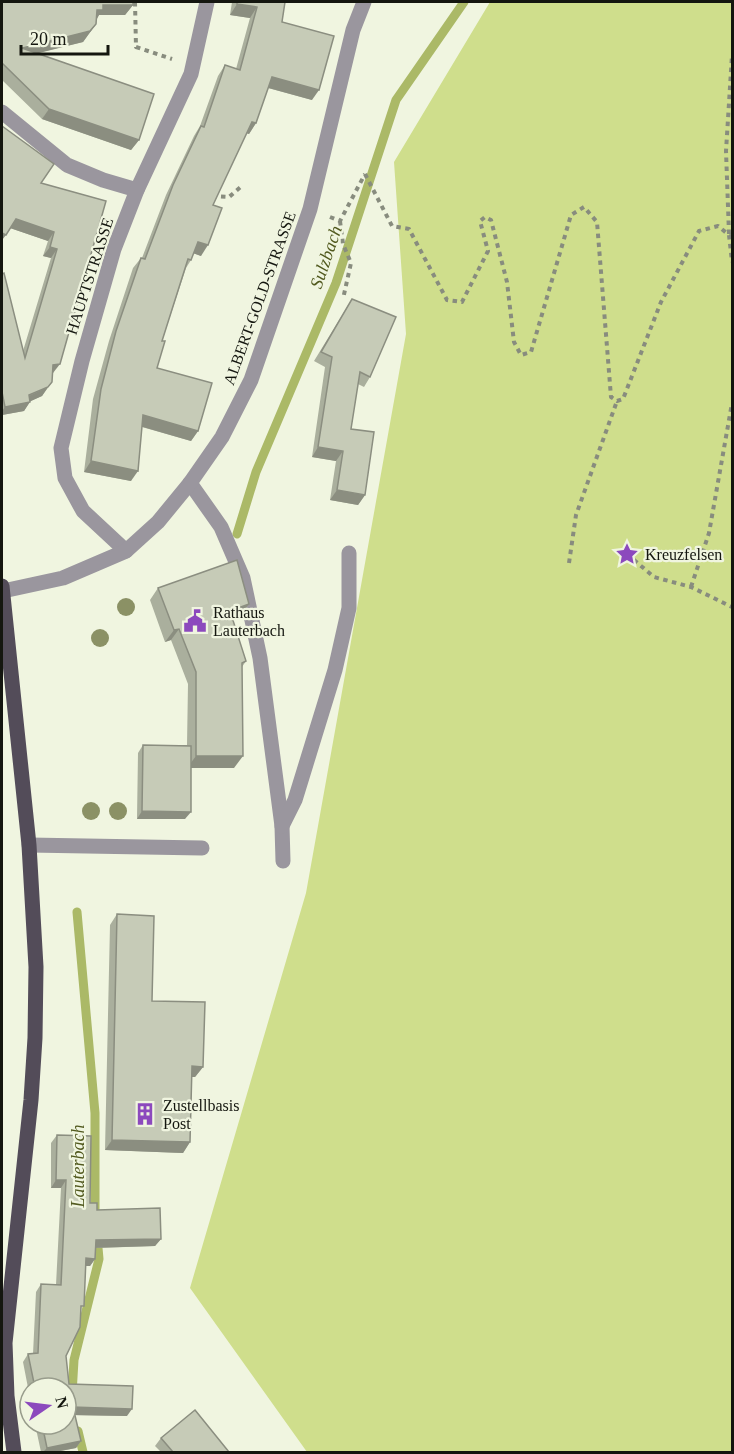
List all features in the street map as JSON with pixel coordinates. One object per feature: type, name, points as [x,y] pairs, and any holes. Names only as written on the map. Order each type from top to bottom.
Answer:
[{"type":"main road","points":[[2,589],[29,845],[36,967],[35,1038],[5,1343],[11,1450]]},
{"type":"street","name":"HAUPTSTRASSE","points":[[126,551],[83,511],[66,478],[61,448],[82,361],[114,249],[137,190],[160,146],[193,65],[207,2]]},
{"type":"street","name":"ALBERT-GOLD-STRASSE","points":[[2,589],[63,578],[126,551],[158,522],[190,483],[222,437],[251,380],[310,210],[353,30],[364,2]]},
{"type":"street","points":[[2,112],[67,165],[103,180],[137,190]]},
{"type":"street","points":[[190,483],[221,527],[243,578],[260,658],[282,826],[283,861]]},
{"type":"street","points":[[282,826],[296,800],[335,670],[349,608],[349,553]]},
{"type":"street","points":[[29,845],[202,848]]},
{"type":"path","points":[[135,2],[136,47],[193,65]]},
{"type":"path","points":[[732,55],[726,151],[732,262]]},
{"type":"path","points":[[343,299],[351,263],[343,244],[340,221],[365,174],[392,226],[410,229],[447,300],[462,302],[488,251],[480,221],[485,217],[491,220],[507,282],[514,342],[520,355],[531,351],[571,215],[584,207],[597,222],[611,398],[616,401],[623,399],[661,302],[699,231],[709,226],[718,226],[729,235]]},
{"type":"path","points":[[210,195],[219,198],[229,197],[243,185]]},
{"type":"path","points":[[310,210],[340,221]]},
{"type":"path","points":[[569,562],[576,515],[616,401]]},
{"type":"path","points":[[691,587],[709,532],[732,403]]},
{"type":"path","points":[[627,554],[654,578],[691,587],[732,607]]},
{"type":"green space","points":[[490,2],[732,2],[732,1452],[307,1452],[190,1288],[306,893],[406,334],[394,162]]},
{"type":"building","points":[[2,2],[133,2],[133,5],[103,5],[103,10],[97,10],[96,24],[90,31],[22,48],[154,94],[139,140],[49,109],[2,63]]},
{"type":"building","points":[[237,2],[285,2],[282,22],[334,36],[319,90],[272,77],[256,123],[252,122],[213,205],[222,208],[208,245],[198,242],[191,260],[188,259],[162,341],[165,341],[157,368],[212,383],[198,431],[143,415],[138,471],[91,461],[101,389],[116,331],[141,258],[145,259],[173,185],[201,126],[204,127],[225,65],[240,70],[257,7],[237,4]]},
{"type":"building","points":[[2,126],[54,164],[41,183],[106,201],[60,364],[53,365],[52,382],[48,387],[29,395],[30,402],[5,407],[2,392],[2,274],[4,273],[25,358],[57,249],[50,247],[54,232],[16,219],[6,235],[2,233]]},
{"type":"building","points":[[352,299],[396,317],[370,377],[360,372],[351,429],[374,432],[365,495],[337,490],[343,451],[318,447],[332,357],[321,352]]},
{"type":"building","points":[[237,560],[249,604],[230,611],[246,661],[242,663],[243,756],[196,756],[196,672],[179,629],[174,630],[158,588]]},
{"type":"building","points":[[143,745],[191,746],[191,812],[142,811]]},
{"type":"building","name":"Zustellbasis Post","points":[[117,914],[154,916],[152,1001],[205,1002],[203,1067],[192,1066],[190,1142],[112,1140]]},
{"type":"building","points":[[57,1135],[91,1136],[90,1203],[97,1203],[97,1210],[160,1208],[161,1239],[96,1240],[95,1259],[86,1258],[84,1306],[81,1306],[80,1327],[66,1356],[68,1376],[33,1376],[28,1354],[38,1353],[41,1284],[61,1285],[66,1180],[56,1180]]},
{"type":"building","points":[[78,1384],[133,1386],[132,1409],[78,1407]]},
{"type":"building","points":[[195,1410],[229,1452],[173,1452],[161,1438]]},
{"type":"building","points":[[78,1428],[81,1441],[47,1448],[44,1436],[78,1436]]},
{"type":"waterway","name":"Sulzbach","points":[[237,534],[256,472],[336,283],[396,100],[464,2]]},
{"type":"waterway","name":"Lauterbach","points":[[77,912],[95,1113],[95,1214]]},
{"type":"waterway","name":"Lauterbach","points":[[73,1376],[74,1360],[99,1259],[97,1237]]},
{"type":"waterway","name":"Lauterbach","points":[[78,1431],[83,1452]]},
{"type":"place","name":"Kreuzfelsen","points":[[627,554]]},
{"type":"place","name":"Rathaus Lauterbach","points":[[195,621]]},
{"type":"place","name":"Zustellbasis Post","points":[[145,1114]]}]
